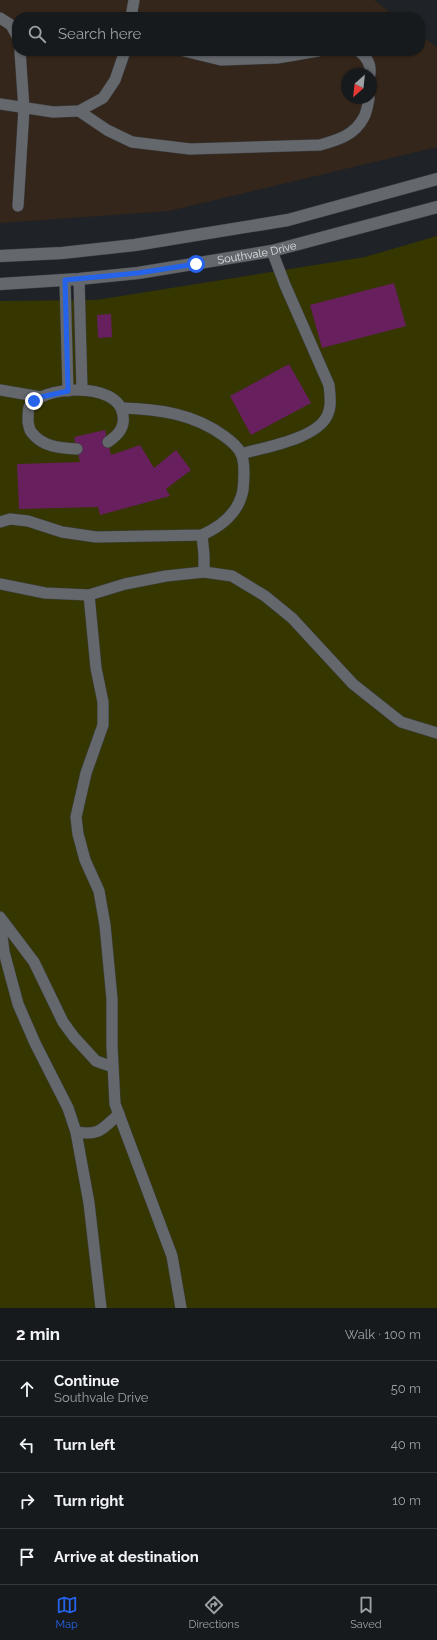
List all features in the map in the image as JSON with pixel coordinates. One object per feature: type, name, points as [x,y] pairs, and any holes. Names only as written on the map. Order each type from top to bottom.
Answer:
[{"type":"street","points":[[0,256],[62,253],[135,245],[288,220],[437,179]]},
{"type":"street","name":"Southvale Drive","points":[[0,284],[79,279],[138,273],[272,251],[437,207]]},
{"type":"lane","points":[[132,12],[134,0]]},
{"type":"lane","points":[[0,18],[12,24]]},
{"type":"lane","points":[[18,206],[24,109],[20,56]]},
{"type":"lane","points":[[0,104],[24,109],[53,112],[79,111],[103,98],[115,80],[122,56]]},
{"type":"lane","points":[[205,56],[221,60],[277,58],[289,56]]},
{"type":"lane","points":[[365,56],[371,68]]},
{"type":"lane","points":[[79,111],[107,130],[132,142],[190,149],[320,145],[338,140],[352,132],[364,117],[367,104]]},
{"type":"lane","points":[[241,454],[298,438],[317,429],[327,416],[331,402],[329,385],[285,285],[272,251]]},
{"type":"lane","points":[[79,279],[82,390]]},
{"type":"lane","points":[[65,280],[68,391]]},
{"type":"lane","points":[[0,390],[41,397],[68,391],[82,390],[106,394],[116,400],[122,408],[124,418],[118,435],[108,442]]},
{"type":"lane","points":[[41,397],[29,407],[28,418],[30,431],[38,440],[49,445],[76,449]]},
{"type":"lane","points":[[0,522],[10,519],[28,521],[62,532],[96,537],[202,535],[214,530],[231,516],[241,497],[244,479],[241,454],[234,443],[213,428],[189,417],[163,411],[122,408]]},
{"type":"lane","points":[[202,535],[204,572]]},
{"type":"lane","points":[[0,584],[45,593],[89,595],[125,584],[166,576],[204,572],[232,576],[265,596],[292,618],[353,684],[384,709],[401,722],[437,733]]},
{"type":"lane","points":[[89,595],[96,668],[103,702],[103,725],[86,773],[76,817],[78,834],[85,860],[99,891],[104,925],[112,999],[115,1104],[172,1256],[181,1308]]},
{"type":"lane","points":[[0,918],[34,962],[63,1022],[74,1037],[96,1061],[113,1067]]},
{"type":"lane","points":[[0,918],[4,952],[18,1004],[35,1043],[68,1108],[76,1132],[89,1203],[101,1308]]},
{"type":"lane","points":[[76,1132],[90,1134],[99,1131],[119,1114]]},
{"type":"shaded area","points":[[0,0],[374,0],[390,12],[12,12],[12,56],[425,56],[425,39],[437,47],[437,147],[169,211],[0,223]]},
{"type":"shaded area","points":[[437,236],[437,1308],[0,1308],[0,301],[96,300],[365,257]]},
{"type":"building","points":[[394,283],[406,326],[322,348],[310,305]]},
{"type":"building","points":[[111,314],[112,337],[98,338],[97,315]]},
{"type":"building","points":[[289,364],[311,403],[251,435],[230,396]]},
{"type":"building","points":[[105,430],[111,455],[140,445],[154,468],[176,450],[191,470],[166,489],[170,496],[100,515],[98,507],[19,509],[17,464],[80,462],[74,437]]},
{"type":"route","points":[[34,401],[53,393],[68,391],[65,280],[138,273],[196,264]]}]
